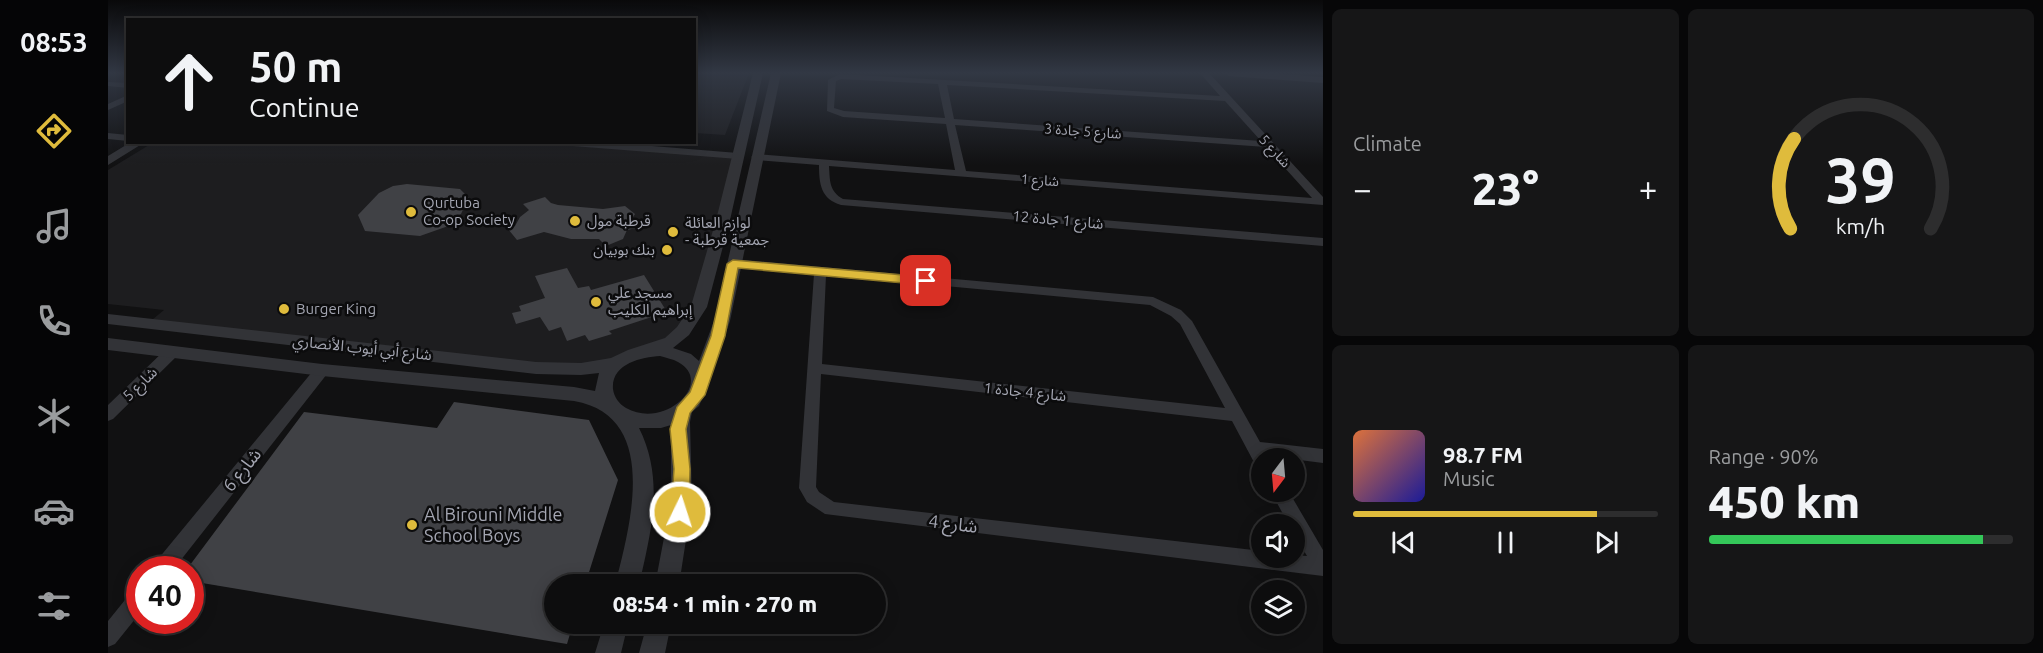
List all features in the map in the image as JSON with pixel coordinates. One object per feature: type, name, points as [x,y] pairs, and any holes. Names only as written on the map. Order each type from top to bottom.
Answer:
[{"type":"street","points":[[629,574],[645,496],[644,472],[639,446],[629,427],[613,408],[604,387],[608,375],[616,364],[637,353],[653,350],[671,342],[683,331],[699,307],[751,103]]},
{"type":"street","points":[[613,408],[636,420],[652,421],[669,418],[683,411],[694,401],[722,321],[769,103]]},
{"type":"street","name":"شارع 5 جادة 3","points":[[830,103],[830,110],[835,112],[1269,144]]},
{"type":"street","points":[[946,103],[961,173]]},
{"type":"street","name":"شارع 5","points":[[1232,103],[1322,202]]},
{"type":"street","points":[[108,136],[126,138]]},
{"type":"street","points":[[108,149],[126,139]]},
{"type":"street","points":[[108,161],[137,144]]},
{"type":"street","points":[[585,144],[738,156]]},
{"type":"street","name":"شارع 1","points":[[756,157],[1322,202]]},
{"type":"street","name":"شارع 1 جادة 12","points":[[824,163],[826,190],[830,197],[841,202],[1323,242]]},
{"type":"street","points":[[733,264],[1153,301],[1176,313],[1185,321],[1254,448]]},
{"type":"street","name":"شارع 4","points":[[820,271],[807,488],[813,497],[831,509],[1323,567]]},
{"type":"street","name":"شارع أبي أيوب الأنصاري","points":[[108,319],[536,368],[582,369],[616,364]]},
{"type":"street","name":"شارع أبي أيوب الأنصاري","points":[[108,344],[322,370],[574,394],[592,397],[613,408]]},
{"type":"street","points":[[653,350],[669,351],[689,361],[697,371],[700,383]]},
{"type":"street","name":"شارع 5","points":[[108,415],[172,352]]},
{"type":"street","name":"شارع 4 جادة 1","points":[[814,368],[1235,415]]},
{"type":"street","name":"شارع 6","points":[[172,556],[322,370]]},
{"type":"street","points":[[669,574],[678,535],[682,490],[678,436],[683,411]]},
{"type":"street","points":[[1305,456],[1323,456]]},
{"type":"street","name":"شارع 4","points":[[1286,502],[1323,567]]},
{"type":"street","points":[[108,637],[126,614]]},
{"type":"street","points":[[608,653],[613,634]]},
{"type":"street","points":[[652,653],[657,634]]},
{"type":"shaded area","points":[[696,103],[737,103],[725,135],[696,133]]},
{"type":"shaded area","points":[[151,144],[585,144],[738,156],[699,307],[661,350],[581,369],[147,324],[164,310],[108,304],[108,170]]},
{"type":"building","name":"Qurtuba Co-op Society","points":[[407,184],[460,189],[472,201],[466,203],[461,214],[449,220],[454,224],[420,236],[365,231],[358,215],[379,193],[393,186]]},
{"type":"building","name":"قرطبة مول","points":[[545,197],[551,203],[558,205],[603,209],[625,206],[635,214],[630,222],[636,228],[627,230],[623,239],[606,246],[599,239],[571,239],[544,232],[517,240],[508,229],[515,226],[520,217],[529,210],[523,204]]},
{"type":"building","name":"مسجد علي إبراهيم الكليب","points":[[567,268],[578,288],[589,286],[591,290],[644,275],[667,312],[609,331],[612,334],[589,341],[585,335],[567,341],[561,327],[549,331],[540,317],[516,324],[512,313],[521,311],[519,306],[545,298],[535,276]]},
{"type":"building","name":"Al Birouni Middle School Boys","points":[[454,402],[589,420],[618,480],[588,574],[544,574],[544,634],[570,634],[567,644],[204,583],[204,556],[197,556],[304,412],[437,428]]},
{"type":"place","name":"Qurtuba Co-op Society","points":[[411,212]]},
{"type":"place","name":"قرطبة مول","points":[[575,221]]},
{"type":"place","name":"لوازم العائلة - جمعية قرطبة","points":[[673,232]]},
{"type":"place","name":"بنك بوبيان","points":[[667,250]]},
{"type":"place","name":"مسجد علي إبراهيم الكليب","points":[[596,302]]},
{"type":"place","name":"Burger King","points":[[284,309]]},
{"type":"place","name":"Al Birouni Middle School Boys","points":[[412,525]]},
{"type":"route","points":[[680,512],[682,469],[678,429],[683,411],[697,395],[718,336],[733,264],[926,281]]}]
